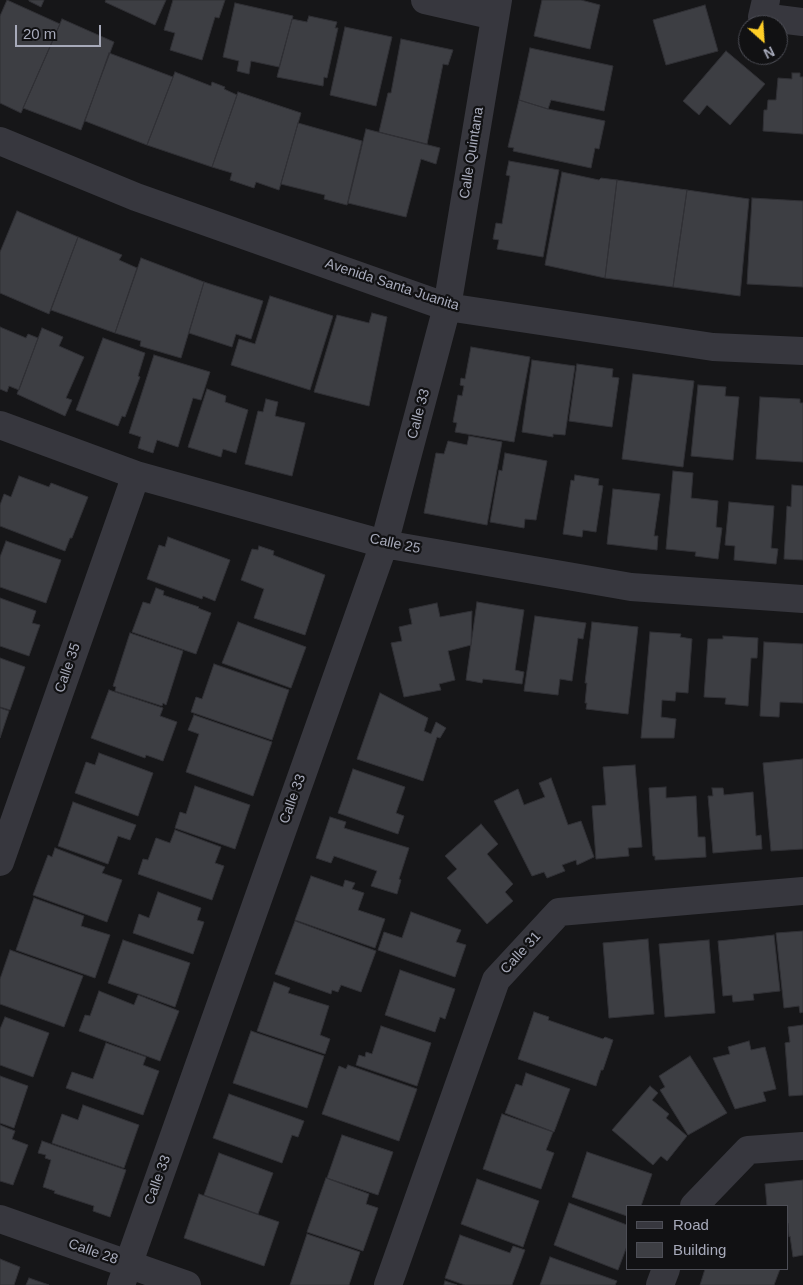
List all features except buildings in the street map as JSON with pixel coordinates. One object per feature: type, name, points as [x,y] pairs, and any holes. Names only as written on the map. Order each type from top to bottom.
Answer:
[{"type":"street","points":[[424,0],[497,8]]},
{"type":"street","name":"Calle Quintana","points":[[447,307],[497,8]]},
{"type":"street","points":[[764,9],[803,22]]},
{"type":"street","name":"Avenida Santa Juanita","points":[[0,141],[136,197],[447,307],[714,347],[803,351]]},
{"type":"street","name":"Calle 33","points":[[124,1274],[384,544],[447,307]]},
{"type":"street","name":"Calle 25","points":[[0,425],[136,474],[384,544],[630,587],[803,599]]},
{"type":"street","name":"Calle 35","points":[[0,862],[136,474]]},
{"type":"street","name":"Calle 31","points":[[388,1285],[496,980],[559,912],[803,891]]},
{"type":"street","points":[[695,1205],[748,1150],[803,1146]]},
{"type":"street","name":"Calle 28","points":[[0,1219],[124,1274],[187,1285]]},
{"type":"street","points":[[660,1285],[666,1270]]}]
